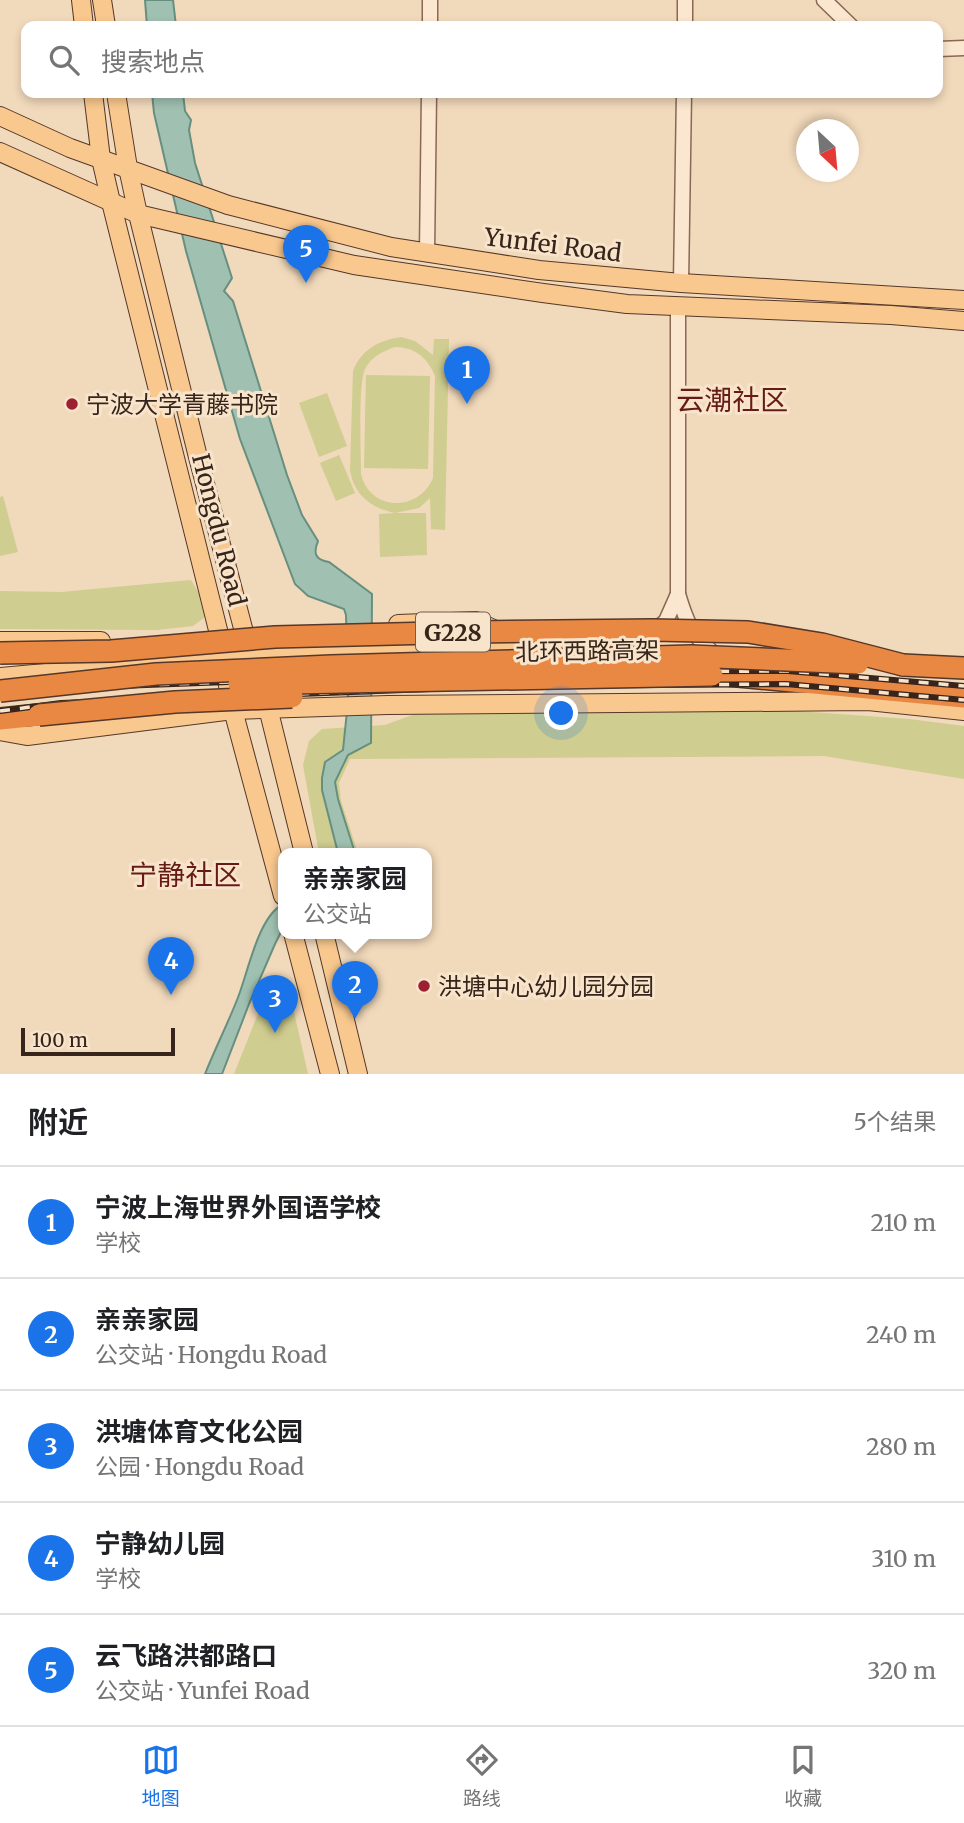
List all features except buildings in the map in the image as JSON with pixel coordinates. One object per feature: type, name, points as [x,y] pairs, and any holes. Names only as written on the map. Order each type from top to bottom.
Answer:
[{"type":"highway","name":"G228","points":[[0,653],[111,650],[275,637],[653,630],[748,632],[822,644],[902,664]]},
{"type":"highway","points":[[0,663],[111,650]]},
{"type":"highway","name":"北环西路高架","points":[[0,691],[156,674],[345,665],[691,656],[964,668]]},
{"type":"highway","points":[[0,719],[175,702],[380,693],[596,691],[712,675]]},
{"type":"highway","name":"北环西路高架","points":[[0,701],[144,686],[712,675],[964,697]]},
{"type":"main road","points":[[81,0],[83,21]]},
{"type":"main road","points":[[102,0],[105,21]]},
{"type":"main road","name":"Hongdu Road","points":[[94,98],[111,202],[219,634],[233,710],[278,879]]},
{"type":"main road","name":"Hongdu Road","points":[[117,98],[138,214],[198,457],[251,657],[269,709],[303,848]]},
{"type":"main road","points":[[0,116],[70,148],[128,168]]},
{"type":"main road","points":[[0,152],[138,214]]},
{"type":"main road","name":"Yunfei Road","points":[[128,168],[220,202],[366,241],[427,253],[539,270],[681,283],[964,300]]},
{"type":"main road","name":"Yunfei Road","points":[[138,214],[354,265],[627,304],[891,315],[964,321]]},
{"type":"main road","points":[[0,640],[103,641],[322,627],[476,621],[538,649]]},
{"type":"main road","points":[[0,677],[222,657],[538,649],[714,654],[964,677]]},
{"type":"main road","points":[[0,732],[27,736],[233,710],[388,705],[868,701],[964,711]]},
{"type":"main road","points":[[295,939],[330,1074]]},
{"type":"main road","points":[[325,939],[358,1074]]},
{"type":"street","points":[[430,0],[430,21]]},
{"type":"street","points":[[685,0],[685,21]]},
{"type":"street","points":[[824,0],[846,21]]},
{"type":"street","points":[[943,50],[964,48]]},
{"type":"street","points":[[427,253],[429,98]]},
{"type":"street","points":[[681,283],[684,98]]},
{"type":"street","points":[[678,306],[678,594],[686,619],[697,639],[714,654]]},
{"type":"street","points":[[617,650],[645,639],[666,621],[678,594]]},
{"type":"shaded area","points":[[145,0],[173,0],[175,21],[147,21]]},
{"type":"shaded area","points":[[152,98],[184,98],[185,111],[191,120],[189,130],[195,163],[232,278],[224,291],[233,301],[302,515],[318,541],[316,555],[372,594],[371,743],[348,755],[335,782],[353,848],[337,848],[322,790],[325,762],[343,750],[348,701],[346,615],[344,609],[308,596],[295,584],[240,439],[186,251]]},
{"type":"shaded area","points":[[401,337],[415,341],[433,355],[434,339],[449,339],[445,530],[431,529],[430,498],[419,508],[395,513],[378,508],[365,499],[355,487],[350,470],[353,371],[361,357],[372,347]],"holes":[[[395,347],[420,355],[435,376],[433,478],[417,497],[395,503],[374,495],[361,474],[361,404],[365,369],[382,353]]]},
{"type":"shaded area","points":[[366,375],[430,376],[428,469],[364,468]]},
{"type":"shaded area","points":[[327,393],[347,446],[319,457],[299,403]]},
{"type":"shaded area","points":[[339,455],[355,493],[336,501],[320,463]]},
{"type":"shaded area","points":[[3,496],[18,552],[0,556],[0,497]]},
{"type":"shaded area","points":[[426,513],[427,555],[380,557],[379,514]]},
{"type":"shaded area","points":[[191,580],[204,602],[205,617],[193,626],[157,630],[0,629],[0,591],[61,592]]},
{"type":"shaded area","points":[[451,709],[797,711],[964,726],[964,779],[824,756],[350,759],[339,783],[341,801],[356,848],[318,848],[303,765],[309,741],[322,729],[385,725],[415,714]]},
{"type":"shaded area","points":[[278,908],[278,938],[222,1074],[205,1074],[237,1000],[254,948],[266,921]]},
{"type":"shaded area","points":[[269,986],[290,994],[308,1074],[234,1074]]},
{"type":"railway","points":[[0,697],[64,688],[505,672],[788,671],[964,686]]},
{"type":"railway","points":[[0,711],[61,703],[508,686],[786,684],[964,700]]},
{"type":"place","name":"云飞路洪都路口","points":[[306,283]]},
{"type":"place","name":"宁波大学青藤书院","points":[[72,404]]},
{"type":"place","name":"宁波上海世界外国语学校","points":[[467,404]]},
{"type":"place","name":"洪塘中心幼儿园分园","points":[[424,986]]},
{"type":"place","name":"宁静幼儿园","points":[[171,995]]},
{"type":"place","name":"亲亲家园","points":[[355,1019]]},
{"type":"place","name":"洪塘体育文化公园","points":[[275,1033]]},
{"type":"district","name":"云潮社区","points":[[732,400]]},
{"type":"district","name":"宁静社区","points":[[185,875]]}]
